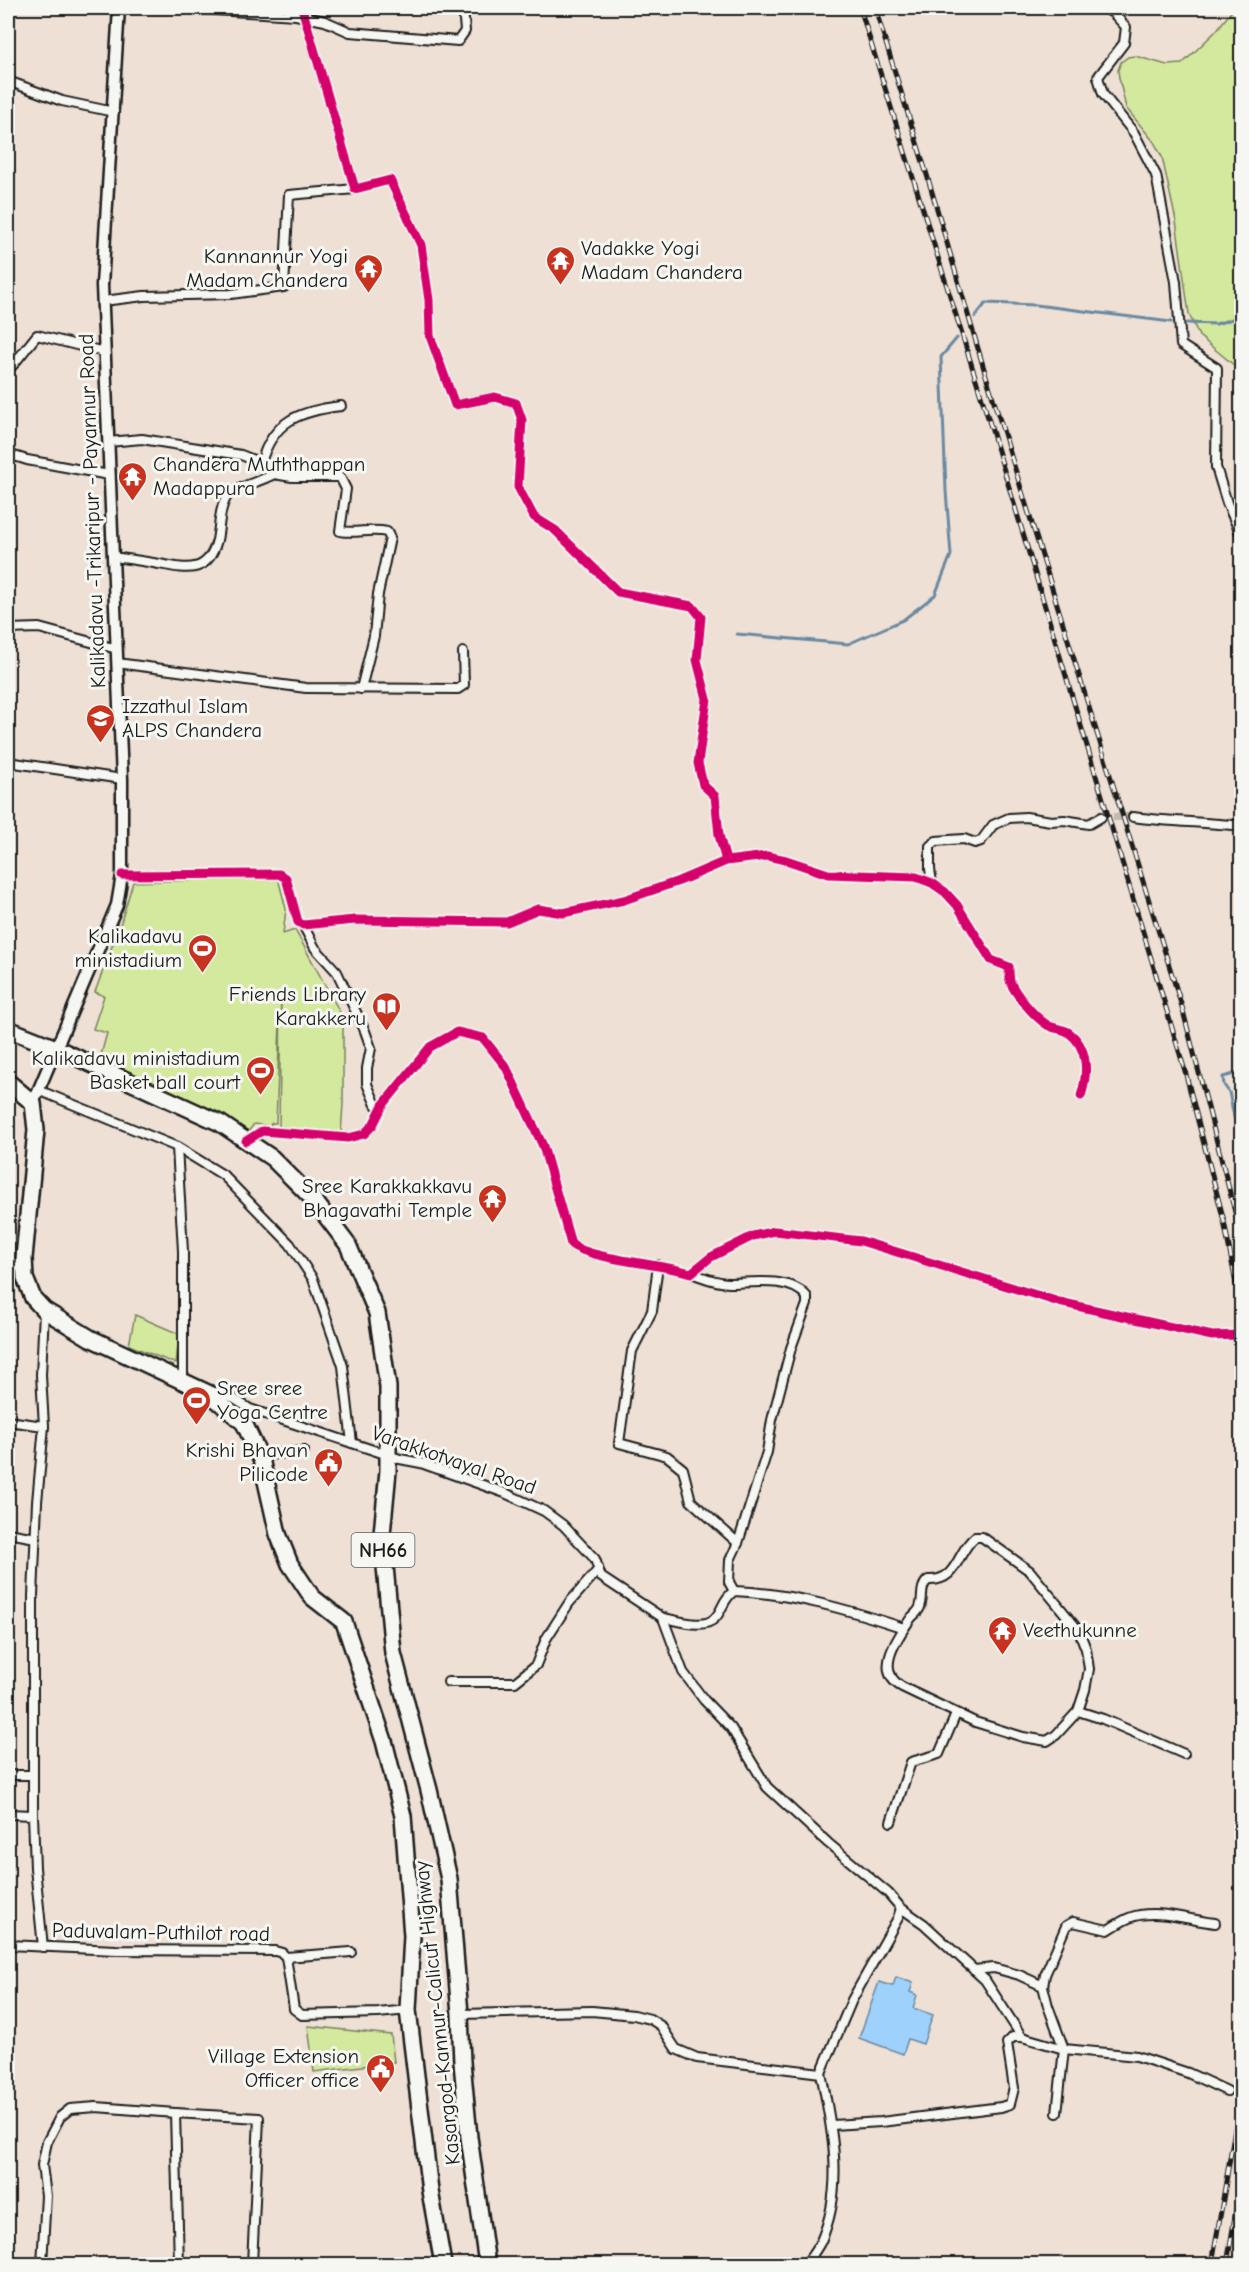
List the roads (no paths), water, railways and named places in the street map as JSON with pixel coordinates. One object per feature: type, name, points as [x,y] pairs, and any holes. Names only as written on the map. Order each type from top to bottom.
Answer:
[{"type":"highway","name":"Kasargod-Kannur-Calicut Highway","points":[[8,1029],[56,1048],[220,1123],[272,1158],[314,1199],[348,1245],[377,1313],[388,1387],[388,1455],[382,1534],[393,1653],[429,1790],[448,1879],[469,2136],[487,2265]]},
{"type":"highway","points":[[8,1082],[36,1097]]},
{"type":"highway","name":"Kasargod-Kannur-Calicut Highway","points":[[36,1097],[36,1130],[24,1269],[33,1298],[44,1310],[90,1338],[210,1394],[244,1423],[261,1459],[278,1534],[290,1564],[312,1597],[344,1622],[386,1752],[403,1816],[412,1936],[408,2010],[430,2191],[443,2265]]},
{"type":"main road","name":"Kalikadavu -Trikaripur - Payannur Road","points":[[36,1097],[117,905],[122,875],[122,779],[103,301],[118,8]]},
{"type":"street","points":[[181,8],[303,12],[350,32],[458,41],[465,31],[463,8]]},
{"type":"street","points":[[1105,8],[1126,27],[1124,43],[1098,77],[1103,94],[1134,133],[1156,176],[1176,282],[1181,345],[1217,369],[1216,467],[1227,503],[1242,537]]},
{"type":"street","points":[[303,12],[355,189]]},
{"type":"street","points":[[8,81],[62,101],[114,112]]},
{"type":"street","points":[[103,301],[144,296],[231,294],[284,287],[289,195],[355,189],[390,180],[421,245],[429,300],[430,336],[455,405],[495,397],[516,403],[522,420],[518,487],[534,517],[555,530],[618,592],[692,606],[701,617],[697,660],[707,699],[698,763],[704,785],[716,796],[719,835],[726,861]]},
{"type":"street","points":[[8,369],[38,335],[104,352]]},
{"type":"street","points":[[261,464],[273,436],[293,417],[318,409],[341,406]]},
{"type":"street","points":[[108,442],[151,440],[241,455],[269,466],[274,474]]},
{"type":"street","points":[[8,454],[27,460],[109,475]]},
{"type":"street","points":[[113,557],[179,569],[195,568],[211,555],[223,506],[228,495],[233,491],[262,481],[274,474],[292,477],[340,477],[344,480],[346,489],[340,531],[350,533],[378,530],[387,532],[390,538],[378,594],[374,636],[361,690]]},
{"type":"street","points":[[8,629],[39,628],[117,649]]},
{"type":"street","points":[[117,663],[306,688],[458,689],[464,685],[463,652]]},
{"type":"street","points":[[8,762],[122,779]]},
{"type":"street","points":[[932,883],[930,846],[936,841],[964,839],[975,843],[981,841],[993,825],[1009,818],[1026,817],[1089,824],[1101,818]]},
{"type":"street","points":[[1133,817],[1182,823],[1242,826]]},
{"type":"street","points":[[303,925],[364,920],[507,922],[538,909],[563,913],[624,900],[680,881],[726,861],[767,856],[828,874],[916,877],[932,883],[945,892],[957,905],[991,960],[1009,967],[1010,981],[1018,996],[1033,1012],[1046,1025],[1066,1031],[1080,1044],[1084,1058],[1085,1082],[1081,1096]]},
{"type":"street","points":[[122,875],[279,874],[286,878],[298,922],[303,925],[315,948],[337,972],[365,1031],[371,1048],[367,1083],[376,1105],[382,1105]]},
{"type":"street","points":[[246,1141],[262,1131],[348,1138],[364,1134],[373,1125],[382,1105],[430,1047],[457,1032],[483,1038],[506,1067],[543,1146],[571,1244],[585,1252],[658,1264],[718,1282],[751,1280],[793,1287],[807,1297],[807,1304],[791,1348],[766,1452],[738,1543],[730,1560],[729,1582],[734,1591]]},
{"type":"street","points":[[36,1097],[177,1147],[223,1175],[290,1244],[313,1279],[343,1366],[351,1443]]},
{"type":"street","points":[[177,1147],[183,1261],[183,1381]]},
{"type":"street","points":[[691,1273],[711,1257],[753,1236],[775,1231],[861,1241],[1059,1302],[1212,1336],[1238,1335]]},
{"type":"street","points":[[8,1264],[24,1269]]},
{"type":"street","points":[[658,1264],[652,1311],[632,1350],[619,1443],[667,1456],[683,1469],[691,1501],[738,1543]]},
{"type":"street","points":[[42,1947],[35,1868],[32,1775],[33,1596],[37,1502],[44,1426],[41,1375],[44,1310]]},
{"type":"street","name":"Varakkotvayal Road","points":[[210,1394],[213,1392],[228,1395],[250,1409],[388,1455],[432,1467],[505,1493],[544,1511],[563,1525],[595,1559],[601,1577],[663,1618]]},
{"type":"street","points":[[8,1421],[44,1426]]},
{"type":"street","points":[[261,1459],[266,1455],[304,1451]]},
{"type":"street","points":[[8,1533],[36,1538]]},
{"type":"street","points":[[975,1537],[981,1537],[1012,1556],[1030,1571],[1079,1631],[1086,1648],[1089,1669],[1078,1711],[1056,1735],[1047,1741],[1023,1737],[956,1714],[894,1683],[890,1677],[889,1660],[896,1641],[920,1607],[923,1584],[928,1580],[937,1580],[948,1575],[962,1558],[964,1548],[975,1537]]},
{"type":"street","points":[[448,1682],[514,1682],[523,1676],[536,1665],[546,1640],[569,1604],[598,1570]]},
{"type":"street","points":[[904,1628],[838,1609],[761,1592],[734,1591],[725,1598],[715,1619],[703,1624],[663,1618],[683,1672],[704,1700],[731,1728],[766,1787],[985,1980],[1022,2037]]},
{"type":"street","points":[[1078,1711],[1103,1719],[1184,1754]]},
{"type":"street","points":[[891,1822],[911,1762],[939,1754],[956,1714]]},
{"type":"street","points":[[8,1775],[32,1775]]},
{"type":"street","points":[[8,1814],[33,1815]]},
{"type":"street","points":[[806,2265],[821,2242],[834,2198],[835,2158],[832,2125],[822,2073],[852,2000],[898,1918],[901,1908]]},
{"type":"street","points":[[1057,2113],[1064,2049],[1043,1986],[1045,1975],[1065,1926],[1073,1922],[1108,1930],[1130,1917],[1161,1913],[1187,1920],[1215,1923]]},
{"type":"street","name":"Paduvalam-Puthilot road","points":[[8,1946],[275,1951],[286,1957],[294,2009],[302,2015],[408,2010]]},
{"type":"street","points":[[286,1957],[351,1952]]},
{"type":"street","points":[[974,1970],[994,1968],[1043,1986]]},
{"type":"street","points":[[460,2014],[592,2012],[634,2015],[650,2019],[661,2026],[676,2049],[697,2058],[822,2073]]},
{"type":"street","points":[[832,2125],[881,2122],[1010,2104],[1014,2088],[1007,2043],[1013,2037],[1022,2037],[1064,2049],[1137,2056],[1188,2073],[1227,2091]]},
{"type":"street","points":[[42,2265],[45,2196],[42,2164],[47,2142],[60,2117],[70,2109],[96,2107],[259,2118],[252,2265]]},
{"type":"street","points":[[175,2113],[179,2265]]},
{"type":"water","points":[[896,1977],[913,1983],[910,1992],[917,1995],[913,2008],[933,2015],[923,2044],[908,2039],[903,2054],[859,2038],[879,1982],[893,1986]]},
{"type":"waterway","points":[[975,317],[986,303],[1036,305],[1171,322]]},
{"type":"waterway","points":[[1187,323],[1216,324],[1242,316]]},
{"type":"waterway","points":[[737,634],[848,644],[903,620],[935,595],[951,555],[941,357],[957,338]]},
{"type":"waterway","points":[[1242,1072],[1223,1077],[1224,1085],[1229,1092],[1242,1157]]},
{"type":"tunnel","points":[[1101,817],[1133,817]]},
{"type":"railway","points":[[860,8],[990,424],[1185,1071],[1224,1221],[1242,1315]]},
{"type":"railway","points":[[875,8],[984,369],[1182,1007],[1242,1239]]},
{"type":"railway","points":[[1212,2264],[1242,2087]]},
{"type":"railway","points":[[1227,2264],[1242,2174]]},
{"type":"place","name":"Vadakke Yogi Madam Chandera","points":[[560,286]]},
{"type":"place","name":"Kannannur Yogi Madam Chandera","points":[[369,294]]},
{"type":"place","name":"Chandera Muththappan Madappura","points":[[132,502]]},
{"type":"place","name":"Izzathul Islam ALPS Chandera","points":[[101,744]]},
{"type":"place","name":"Kalikadavu ministadium","points":[[203,974]]},
{"type":"place","name":"Friends Library Karakkeru","points":[[387,1032]]},
{"type":"place","name":"Kalikadavu ministadium Basket ball court","points":[[261,1096]]},
{"type":"place","name":"Sree Karakkakkavu Bhagavathi Temple","points":[[493,1224]]},
{"type":"place","name":"Sree sree Yoga Centre","points":[[196,1426]]},
{"type":"place","name":"Krishi Bhavan Pilicode","points":[[329,1488]]},
{"type":"place","name":"Veethukunne","points":[[1002,1656]]},
{"type":"place","name":"Village Extension Officer office","points":[[380,2094]]}]
